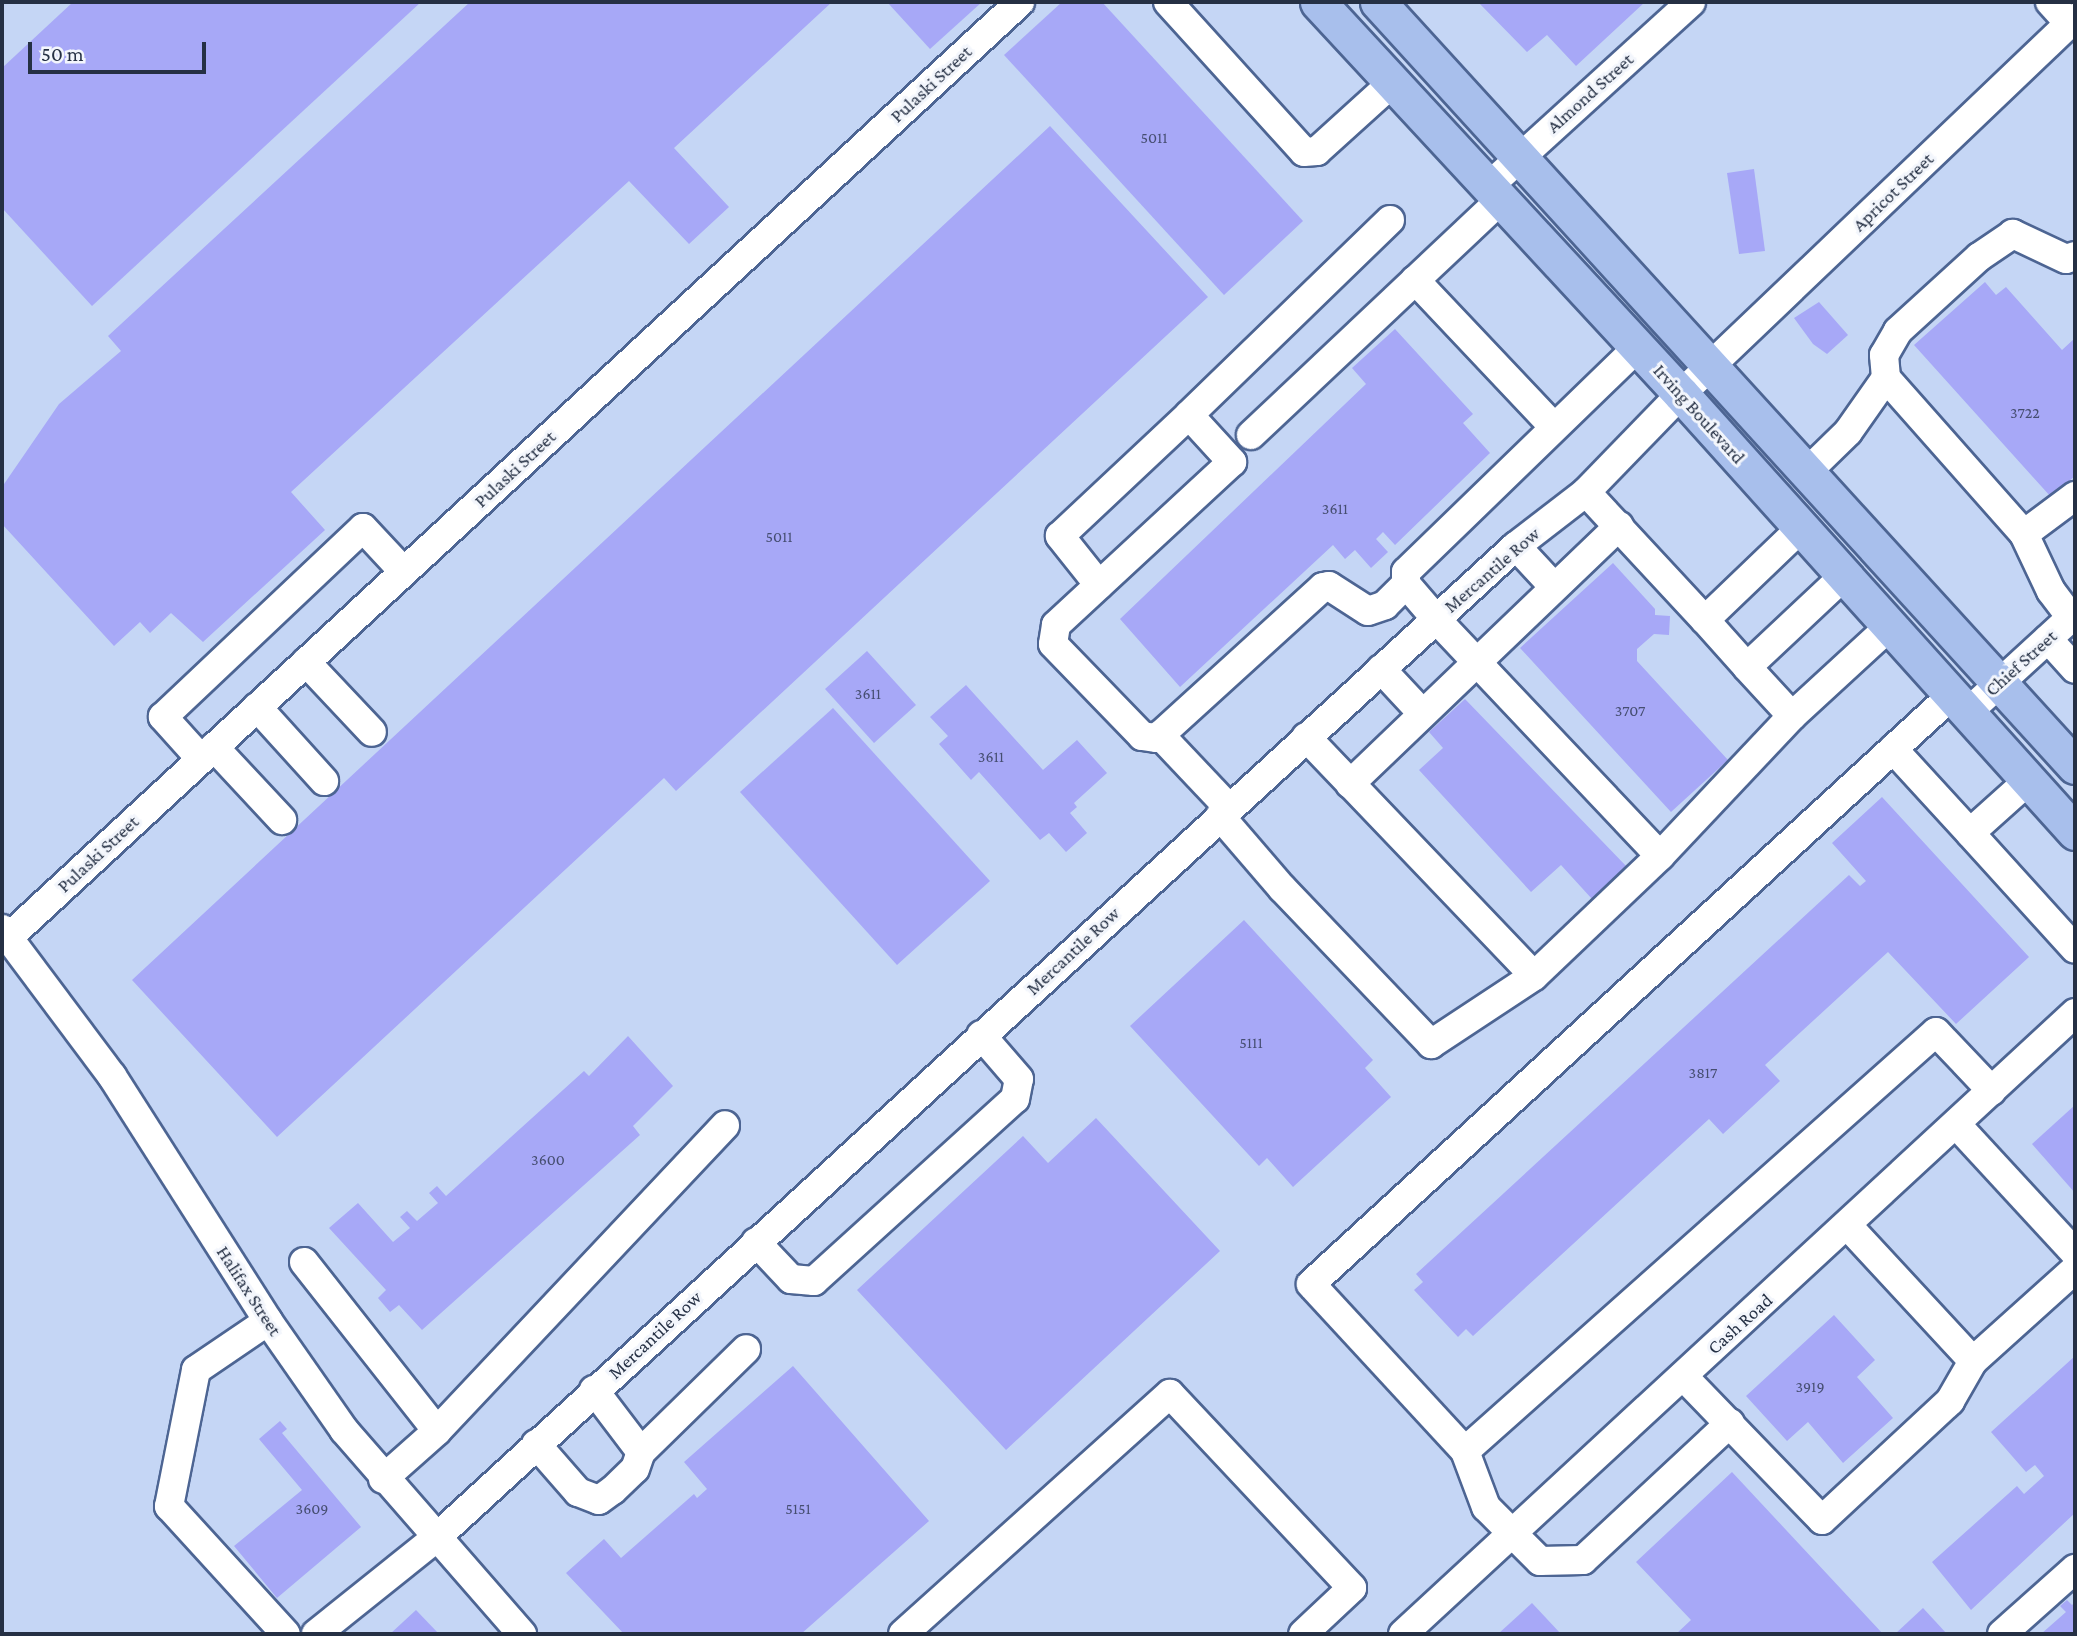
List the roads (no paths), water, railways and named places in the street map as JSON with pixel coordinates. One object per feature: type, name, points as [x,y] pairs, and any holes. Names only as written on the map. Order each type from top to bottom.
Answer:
[{"type":"main road","name":"Irving Boulevard","points":[[1318,2],[1681,394],[2075,832]]},
{"type":"main road","name":"Irving Boulevard","points":[[1378,2],[2075,766]]},
{"type":"street","name":"Pulaski Street","points":[[5,933],[208,753],[1020,2]]},
{"type":"street","points":[[1168,2],[1304,152],[1317,151],[1393,82]]},
{"type":"street","name":"Almond Street","points":[[1251,435],[1415,280],[1495,192],[1518,158],[1691,2]]},
{"type":"street","points":[[2050,2],[2072,20]]},
{"type":"street","name":"Apricot Street","points":[[1711,367],[2072,20]]},
{"type":"street","points":[[1099,585],[1060,536],[1390,220]]},
{"type":"street","points":[[2073,616],[2051,591],[2024,534],[1886,378],[1884,355],[1898,331],[1979,257],[2013,233],[2067,259],[2075,256]]},
{"type":"street","points":[[1415,280],[1554,426]]},
{"type":"street","points":[[1638,347],[1406,572],[1406,584],[1660,856]]},
{"type":"street","name":"Mercantile Row","points":[[316,1634],[436,1538],[1516,545],[1586,492],[1681,394],[1711,367]]},
{"type":"street","points":[[1807,472],[1848,432],[1886,378]]},
{"type":"street","points":[[1189,415],[1232,461],[1056,625],[1053,643],[1142,736],[1160,735],[1323,586],[1329,586],[1368,611],[1385,605],[1406,584]]},
{"type":"street","points":[[1586,492],[1792,716]]},
{"type":"street","points":[[2024,534],[2075,496]]},
{"type":"street","points":[[1350,784],[1475,660],[1619,526]]},
{"type":"street","points":[[1705,620],[1802,527]]},
{"type":"street","points":[[282,820],[208,753],[163,717],[363,528],[404,572]]},
{"type":"street","points":[[1516,545],[1554,587]]},
{"type":"street","points":[[1747,667],[1845,575]]},
{"type":"street","name":"Chief Street","points":[[1465,1451],[1311,1284],[1893,749],[1960,704],[2000,683],[2073,616]]},
{"type":"street","points":[[1160,735],[1225,812],[1282,888],[1431,1044],[1534,976],[1660,856],[1792,716],[1890,626]]},
{"type":"street","points":[[2048,639],[2075,669]]},
{"type":"street","points":[[306,662],[372,732]]},
{"type":"street","points":[[1381,669],[1422,713]]},
{"type":"street","points":[[257,707],[324,781]]},
{"type":"street","points":[[1306,737],[1534,976]]},
{"type":"street","points":[[1893,749],[2075,949]]},
{"type":"street","points":[[1970,833],[2029,780]]},
{"type":"street","name":"Halifax Street","points":[[5,933],[112,1076],[268,1321],[383,1479],[522,1634]]},
{"type":"street","name":"Cash Road","points":[[1404,1634],[1848,1226],[2075,1013]]},
{"type":"street","points":[[1730,1423],[1583,1560],[1540,1561],[1486,1507],[1465,1451],[1936,1032],[1992,1091]]},
{"type":"street","points":[[756,1242],[791,1279],[814,1281],[1015,1099],[1019,1079],[981,1035]]},
{"type":"street","points":[[383,1479],[438,1431],[725,1125]]},
{"type":"street","points":[[1956,1125],[2075,1253]]},
{"type":"street","points":[[1848,1226],[1973,1360]]},
{"type":"street","points":[[304,1262],[438,1431]]},
{"type":"street","points":[[1683,1376],[1822,1520],[1950,1401],[1973,1360],[2075,1269]]},
{"type":"street","points":[[268,1321],[196,1370],[169,1506],[286,1634]]},
{"type":"street","points":[[536,1444],[578,1492],[598,1500],[635,1469],[641,1452],[746,1349]]},
{"type":"street","points":[[594,1390],[641,1452]]},
{"type":"street","points":[[903,1634],[1170,1394],[1352,1588],[1303,1634]]},
{"type":"street","points":[[2003,1634],[2075,1569]]}]
